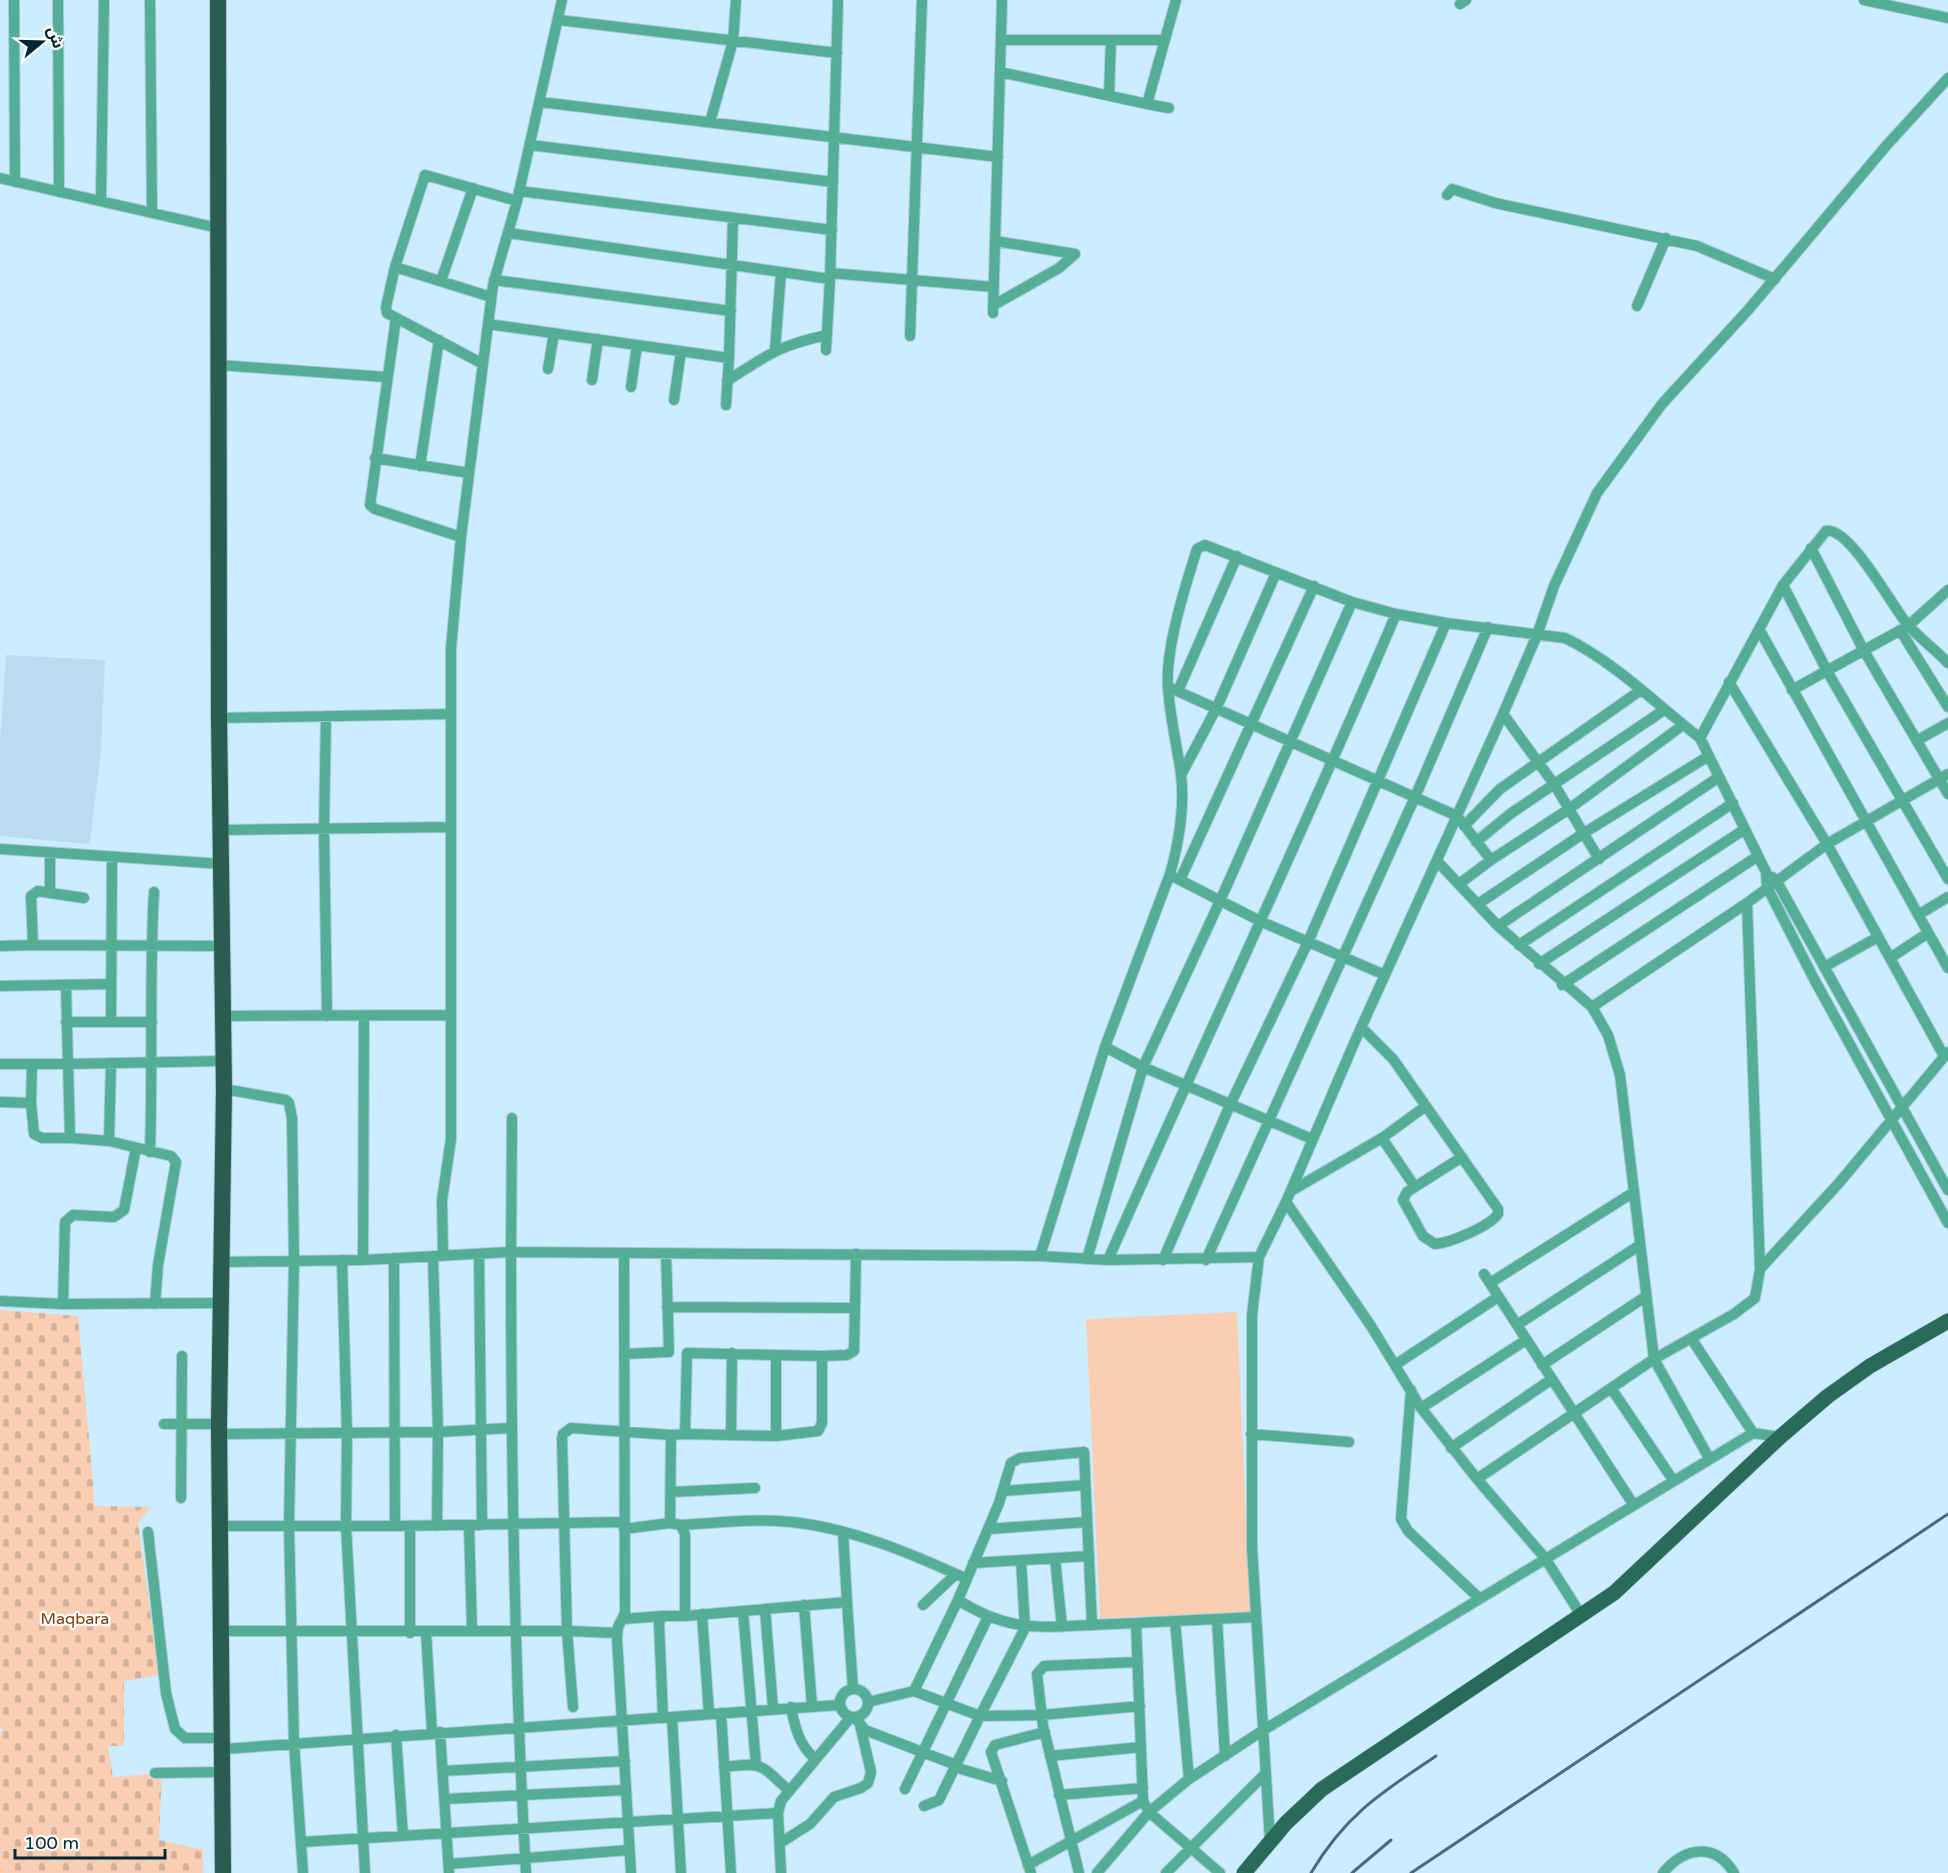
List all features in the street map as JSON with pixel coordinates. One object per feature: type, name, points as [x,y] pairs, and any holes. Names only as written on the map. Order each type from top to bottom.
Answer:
[{"type":"highway","points":[[218,0],[219,717],[224,1089],[220,1262],[220,1632],[224,1743],[223,1873]]},
{"type":"main road","points":[[1244,1873],[1304,1805],[1341,1774],[1614,1593],[1780,1437],[1848,1381],[1948,1321]]},
{"type":"street","points":[[14,0],[15,182]]},
{"type":"street","points":[[58,0],[58,192]]},
{"type":"street","points":[[101,199],[104,0]]},
{"type":"street","points":[[150,0],[152,213]]},
{"type":"street","points":[[437,1526],[438,1256],[442,1200],[451,1139],[451,648],[460,537],[494,280],[518,196],[562,0]]},
{"type":"street","points":[[710,122],[733,41],[736,0]]},
{"type":"street","points":[[826,350],[832,230],[838,0]]},
{"type":"street","points":[[910,336],[922,0]]},
{"type":"street","points":[[996,241],[1075,254],[1059,268],[994,309],[1002,0]]},
{"type":"street","points":[[1148,104],[1176,0]]},
{"type":"street","points":[[1864,0],[1948,18]]},
{"type":"street","points":[[559,20],[837,53]]},
{"type":"street","points":[[1001,40],[1165,40]]},
{"type":"street","points":[[1109,95],[1111,40]]},
{"type":"street","points":[[1000,72],[1169,108]]},
{"type":"street","points":[[1270,1841],[1264,1775],[1252,1548],[1252,1315],[1259,1257],[1291,1191],[1384,975],[1538,635],[1554,586],[1597,493],[1662,404],[1775,279],[1886,146],[1948,78]]},
{"type":"street","points":[[540,102],[998,157]]},
{"type":"street","points":[[530,145],[833,182]]},
{"type":"street","points":[[483,364],[396,318],[386,309],[395,267],[425,175],[472,188],[518,196],[832,230]]},
{"type":"street","points":[[0,178],[58,192],[101,199],[218,228]]},
{"type":"street","points":[[441,281],[472,188]]},
{"type":"street","points":[[1447,195],[1452,189],[1495,203],[1666,238],[1697,246],[1775,279]]},
{"type":"street","points":[[726,405],[734,218]]},
{"type":"street","points":[[508,233],[781,272],[994,287]]},
{"type":"street","points":[[1637,306],[1666,238]]},
{"type":"street","points":[[395,267],[491,297]]},
{"type":"street","points":[[775,350],[781,272]]},
{"type":"street","points":[[494,280],[730,311]]},
{"type":"street","points":[[396,318],[370,502],[372,507],[460,537]]},
{"type":"street","points":[[488,324],[729,358]]},
{"type":"street","points":[[548,369],[554,333]]},
{"type":"street","points":[[728,381],[775,350],[792,343],[827,335]]},
{"type":"street","points":[[591,380],[598,339]]},
{"type":"street","points":[[420,466],[439,340]]},
{"type":"street","points":[[631,387],[637,345]]},
{"type":"street","points":[[674,400],[681,351]]},
{"type":"street","points":[[219,365],[386,377]]},
{"type":"street","points":[[375,458],[469,473]]},
{"type":"street","points":[[1700,738],[1784,585],[1811,548],[1826,531],[1832,530],[1842,536],[1869,569],[1948,707]]},
{"type":"street","points":[[1175,878],[1182,823],[1181,775],[1168,657],[1197,549],[1205,545],[1352,602],[1396,614],[1446,623],[1565,638],[1578,644],[1641,690],[1700,738],[1707,757],[1733,803],[1772,884],[1814,979],[1948,1223]]},
{"type":"street","points":[[1811,548],[1863,649],[1918,740],[1944,776],[1948,794]]},
{"type":"street","points":[[1173,689],[1237,556]]},
{"type":"street","points":[[1181,775],[1217,707],[1276,573]]},
{"type":"street","points":[[1784,585],[1827,671],[1948,879]]},
{"type":"street","points":[[1040,1256],[1104,1047],[1175,878],[1254,723],[1314,586]]},
{"type":"street","points":[[1792,690],[1904,628],[1948,590]]},
{"type":"street","points":[[1087,1259],[1143,1067],[1220,901],[1352,602]]},
{"type":"street","points":[[1108,1260],[1185,1085],[1262,922],[1334,761],[1396,614]]},
{"type":"street","points":[[1163,1260],[1230,1105],[1308,942],[1446,623]]},
{"type":"street","points":[[1206,1260],[1267,1120],[1415,797],[1488,627]]},
{"type":"street","points":[[1904,628],[1948,663]]},
{"type":"street","points":[[1759,629],[1948,968]]},
{"type":"street","points":[[1729,682],[1827,844],[1946,1054],[1892,1121],[1760,1269]]},
{"type":"street","points":[[1173,689],[1254,723],[1457,816],[1491,860]]},
{"type":"street","points":[[1464,826],[1500,789],[1641,690]]},
{"type":"street","points":[[1476,842],[1510,814],[1664,710]]},
{"type":"street","points":[[219,717],[451,714]]},
{"type":"street","points":[[1503,714],[1554,784],[1599,859]]},
{"type":"street","points":[[326,717],[324,829],[327,1016]]},
{"type":"street","points":[[1918,740],[1948,723]]},
{"type":"street","points":[[1459,884],[1491,860],[1569,809],[1683,724]]},
{"type":"street","points":[[1478,904],[1584,833],[1707,757]]},
{"type":"street","points":[[1592,1007],[1747,903],[1827,844],[1900,799],[1944,776]]},
{"type":"street","points":[[1498,926],[1719,777]]},
{"type":"street","points":[[1520,945],[1733,803]]},
{"type":"street","points":[[222,830],[451,827]]},
{"type":"street","points":[[1539,964],[1745,829]]},
{"type":"street","points":[[0,849],[222,864]]},
{"type":"street","points":[[50,893],[51,854]]},
{"type":"street","points":[[1563,985],[1758,856]]},
{"type":"street","points":[[111,1022],[112,857]]},
{"type":"street","points":[[1437,861],[1498,926],[1563,985],[1592,1007],[1608,1035],[1620,1075],[1654,1359],[1709,1458]]},
{"type":"street","points":[[1175,878],[1262,922],[1384,975]]},
{"type":"street","points":[[1772,884],[1824,967],[1948,1190]]},
{"type":"street","points":[[33,945],[31,896],[36,891],[84,898]]},
{"type":"street","points":[[150,1152],[153,1063],[151,946],[154,892]]},
{"type":"street","points":[[1918,915],[1948,897]]},
{"type":"street","points":[[1477,1479],[1654,1359],[1755,1298],[1760,1269],[1747,903]]},
{"type":"street","points":[[1890,958],[1928,933]]},
{"type":"street","points":[[1824,967],[1878,937]]},
{"type":"street","points":[[0,946],[221,946]]},
{"type":"street","points":[[0,986],[111,984]]},
{"type":"street","points":[[66,986],[70,1138]]},
{"type":"street","points":[[223,1016],[450,1015]]},
{"type":"street","points":[[363,1260],[364,1017]]},
{"type":"street","points":[[66,1022],[152,1022]]},
{"type":"street","points":[[1361,1027],[1386,1050],[1462,1156],[1498,1209],[1498,1214],[1488,1223],[1449,1241],[1435,1244],[1429,1242],[1404,1205],[1404,1196],[1462,1156]]},
{"type":"street","points":[[1104,1047],[1143,1067],[1312,1139]]},
{"type":"street","points":[[0,1064],[222,1061]]},
{"type":"street","points":[[109,1141],[111,1063]]},
{"type":"street","points":[[32,1064],[31,1103],[34,1134],[42,1138],[109,1141],[171,1156],[176,1162],[159,1259],[155,1304]]},
{"type":"street","points":[[224,1089],[280,1098],[290,1103],[292,1118],[294,1260],[290,1526],[294,1743],[303,1873]]},
{"type":"street","points":[[0,1102],[31,1103]]},
{"type":"street","points":[[1291,1191],[1382,1138],[1426,1107]]},
{"type":"street","points":[[512,1118],[511,1428],[515,1630],[526,1873]]},
{"type":"street","points":[[1382,1138],[1415,1187]]},
{"type":"street","points":[[63,1304],[65,1222],[73,1215],[114,1217],[124,1210],[135,1148]]},
{"type":"street","points":[[1633,1504],[1487,1279],[1634,1192]]},
{"type":"street","points":[[1286,1202],[1395,1365],[1421,1408],[1451,1448],[1545,1558],[1581,1615]]},
{"type":"street","points":[[1517,1325],[1640,1245]]},
{"type":"street","points":[[220,1262],[363,1260],[511,1252],[1040,1256],[1108,1260],[1206,1260],[1259,1257]]},
{"type":"street","points":[[624,1253],[623,1619],[617,1632],[631,1873]]},
{"type":"street","points":[[666,1253],[669,1352]]},
{"type":"street","points":[[478,1254],[482,1525]]},
{"type":"street","points":[[624,1354],[669,1352],[776,1356],[847,1355],[854,1351],[856,1254]]},
{"type":"street","points":[[394,1258],[395,1526]]},
{"type":"street","points":[[342,1260],[347,1434],[346,1526],[355,1738],[364,1873]]},
{"type":"street","points":[[1395,1365],[1498,1297]]},
{"type":"street","points":[[1542,1365],[1645,1297]]},
{"type":"street","points":[[0,1301],[63,1304],[220,1303]]},
{"type":"street","points":[[667,1307],[855,1308]]},
{"type":"street","points":[[1691,1338],[1753,1433]]},
{"type":"street","points":[[1421,1408],[1526,1340]]},
{"type":"street","points":[[685,1434],[687,1353]]},
{"type":"street","points":[[731,1433],[732,1353]]},
{"type":"street","points":[[181,1498],[182,1356]]},
{"type":"street","points":[[776,1356],[776,1436]]},
{"type":"street","points":[[573,1707],[567,1631],[563,1434],[576,1428],[670,1435],[731,1433],[776,1436],[812,1433],[820,1429],[822,1356]]},
{"type":"street","points":[[1451,1448],[1552,1379]]},
{"type":"street","points":[[1611,1388],[1673,1480]]},
{"type":"street","points":[[1411,1390],[1401,1519],[1408,1531],[1479,1598]]},
{"type":"street","points":[[164,1424],[290,1434],[438,1432],[511,1428]]},
{"type":"street","points":[[1100,1872],[1149,1812],[1189,1779],[1262,1731],[1753,1433],[1780,1437]]},
{"type":"street","points":[[1251,1434],[1349,1442]]},
{"type":"street","points":[[670,1435],[671,1492],[676,1524],[685,1534],[685,1616]]},
{"type":"street","points":[[914,1691],[958,1600],[1003,1491],[1010,1465],[1015,1460],[1084,1452],[1092,1625]]},
{"type":"street","points":[[1003,1491],[1085,1485]]},
{"type":"street","points":[[671,1492],[755,1488]]},
{"type":"street","points":[[221,1526],[513,1524],[624,1526],[791,1522],[879,1540],[967,1579]]},
{"type":"street","points":[[988,1529],[1087,1522]]},
{"type":"street","points":[[470,1525],[472,1630]]},
{"type":"street","points":[[410,1526],[410,1633]]},
{"type":"street","points":[[148,1532],[162,1665],[175,1729],[185,1738],[224,1743],[294,1743],[519,1725],[622,1722],[773,1708],[840,1705]]},
{"type":"street","points":[[843,1532],[853,1689]]},
{"type":"street","points":[[973,1563],[1089,1556]]},
{"type":"street","points":[[1055,1558],[1062,1627]]},
{"type":"street","points":[[924,1806],[939,1800],[1025,1628],[1021,1560]]},
{"type":"street","points":[[923,1605],[956,1574]]},
{"type":"street","points":[[958,1600],[988,1617],[1025,1628],[1256,1617]]},
{"type":"street","points":[[623,1619],[847,1602]]},
{"type":"street","points":[[804,1605],[812,1706]]},
{"type":"street","points":[[765,1609],[773,1708]]},
{"type":"street","points":[[743,1611],[756,1764]]},
{"type":"street","points":[[702,1614],[709,1714]]},
{"type":"street","points":[[663,1616],[659,1625],[681,1873]]},
{"type":"street","points":[[905,1789],[988,1617]]},
{"type":"street","points":[[1217,1619],[1225,1756]]},
{"type":"street","points":[[1175,1621],[1189,1779]]},
{"type":"street","points":[[1136,1623],[1143,1801],[1149,1812],[1220,1873]]},
{"type":"street","points":[[220,1632],[410,1633],[515,1630],[617,1632]]},
{"type":"street","points":[[426,1632],[436,1732],[443,1771],[449,1868],[525,1858],[629,1850]]},
{"type":"street","points":[[1079,1873],[1050,1756],[1037,1680],[1042,1667],[1138,1662]]},
{"type":"street","points":[[781,1873],[778,1813],[788,1790],[814,1758],[864,1714],[868,1702],[865,1694],[853,1689]]},
{"type":"street","points":[[853,1689],[841,1696],[840,1705],[843,1713],[921,1754],[1002,1781]]},
{"type":"street","points":[[868,1702],[914,1691],[980,1716],[1042,1715],[1140,1706]]},
{"type":"street","points":[[791,1707],[796,1731],[804,1748],[814,1758]]},
{"type":"street","points":[[721,1713],[731,1873]]},
{"type":"street","points":[[780,1843],[810,1824],[834,1797],[861,1788],[868,1783],[871,1772],[855,1720]]},
{"type":"street","points":[[1045,1732],[1000,1743],[992,1748],[992,1757],[1002,1781],[1029,1869],[1072,1839],[1143,1801]]},
{"type":"street","points":[[396,1735],[403,1836]]},
{"type":"street","points":[[1050,1756],[1141,1747]]},
{"type":"street","points":[[443,1771],[624,1761]]},
{"type":"street","points":[[724,1767],[756,1764],[762,1766],[788,1790]]},
{"type":"street","points":[[155,1773],[223,1772]]},
{"type":"street","points":[[1166,1873],[1264,1775]]},
{"type":"street","points":[[1059,1795],[1143,1788]]},
{"type":"street","points":[[445,1799],[523,1797],[626,1790]]},
{"type":"street","points":[[302,1842],[778,1813]]},
{"type":"street","points":[[1663,1873],[1684,1856],[1706,1850],[1722,1857],[1734,1873]]},
{"type":"shaded area","points":[[6,655],[105,660],[101,750],[90,844],[0,836],[0,740]]},
{"type":"green space","name":"Maqbara","points":[[0,1310],[78,1316],[95,1506],[151,1507],[138,1523],[159,1675],[124,1681],[124,1746],[108,1746],[113,1777],[162,1773],[159,1840],[203,1850],[203,1873],[0,1873],[0,1733],[3,1731],[0,1725]]},
{"type":"green space","points":[[1237,1312],[1250,1612],[1100,1618],[1086,1319]]},
{"type":"railway","points":[[1411,1873],[1948,1514]]},
{"type":"railway","points":[[1311,1873],[1337,1835],[1351,1820],[1398,1781],[1436,1756]]},
{"type":"railway","points":[[1352,1873],[1391,1840]]}]
